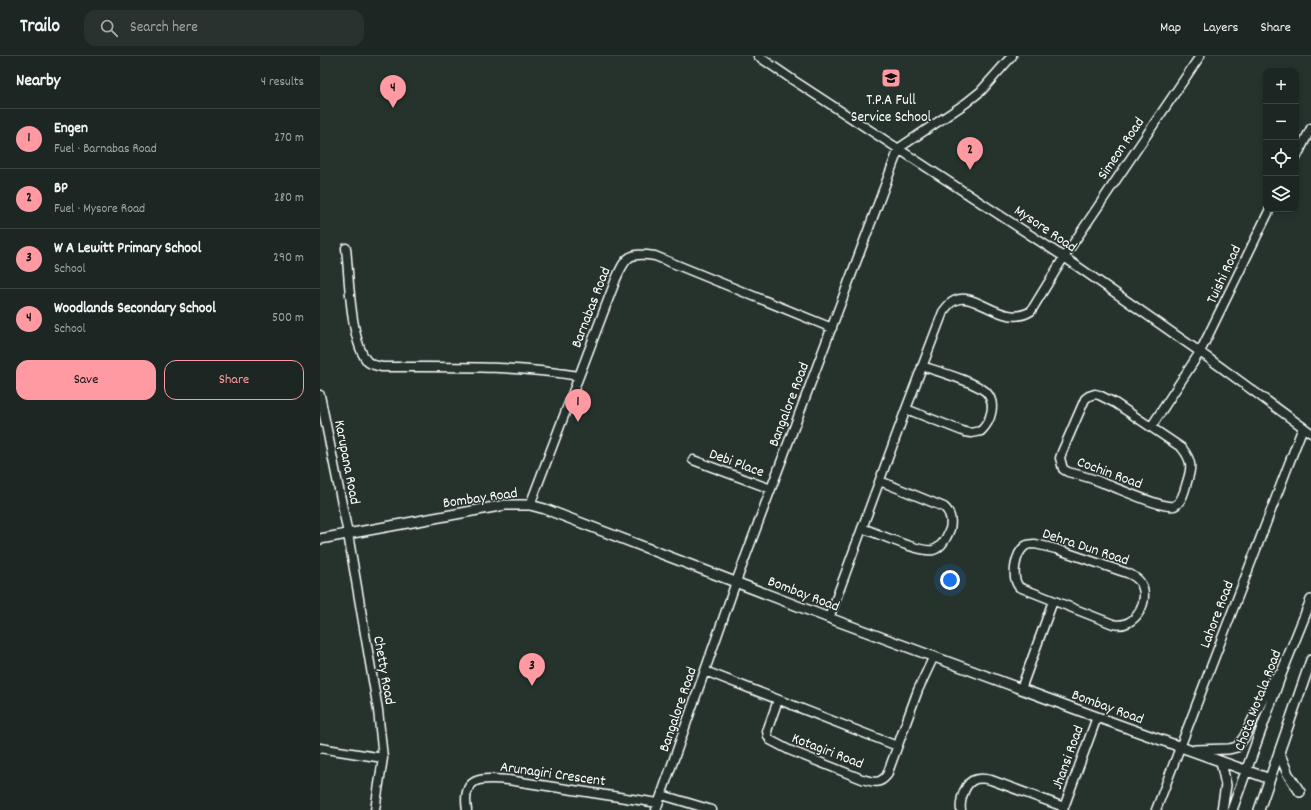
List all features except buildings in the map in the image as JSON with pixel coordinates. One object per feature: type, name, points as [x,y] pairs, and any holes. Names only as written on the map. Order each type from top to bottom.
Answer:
[{"type":"street","name":"Mysore Road","points":[[758,56],[1064,256],[1311,433]]},
{"type":"street","points":[[899,148],[982,91],[1012,56]]},
{"type":"street","name":"Simeon Road","points":[[829,618],[922,366],[941,316],[946,308],[953,301],[964,298],[1006,315],[1019,316],[1025,315],[1031,311],[1064,256],[1200,56]]},
{"type":"street","points":[[1299,152],[1311,128]]},
{"type":"street","name":"Bangalore Road","points":[[657,807],[736,582],[899,148]]},
{"type":"street","name":"Tuishi Road","points":[[1200,352],[1269,212]]},
{"type":"street","points":[[346,248],[355,333],[364,356],[372,365],[382,367],[503,369],[555,372],[579,376]]},
{"type":"street","name":"Barnabas Road","points":[[530,506],[622,264],[628,258],[641,254],[655,256],[832,328]]},
{"type":"street","points":[[1151,427],[1200,352]]},
{"type":"street","points":[[906,409],[971,434],[981,431],[989,421],[992,411],[992,404],[986,392],[976,385],[922,366]]},
{"type":"street","name":"Cochin Road","points":[[1095,394],[1110,400],[1151,427],[1182,448],[1190,461],[1190,475],[1184,492],[1174,506],[1158,504],[1102,482],[1068,472],[1063,469],[1060,458],[1062,452],[1081,407],[1085,399],[1089,396],[1095,394]]},
{"type":"street","name":"Karupana Road","points":[[320,395],[348,534]]},
{"type":"street","name":"Lahore Road","points":[[1156,810],[1303,427]]},
{"type":"street","name":"Debi Place","points":[[693,460],[771,489]]},
{"type":"street","points":[[862,528],[915,548],[931,550],[937,548],[941,544],[950,529],[950,514],[944,507],[880,481]]},
{"type":"street","name":"Bombay Road","points":[[320,539],[505,505],[530,506],[545,509],[829,618],[1270,779]]},
{"type":"street","name":"Chetty Road","points":[[348,534],[378,710],[383,758],[375,810]]},
{"type":"street","name":"Dehra Dun Road","points":[[1035,544],[1043,545],[1127,573],[1136,578],[1143,590],[1143,600],[1136,617],[1126,624],[1118,625],[1053,601],[1020,587],[1016,583],[1014,569],[1025,546],[1035,544]]},
{"type":"street","name":"Chota Motala Road","points":[[1232,810],[1282,672],[1311,600]]},
{"type":"street","points":[[1021,689],[1053,601]]},
{"type":"street","name":"Kotagiri Road","points":[[778,700],[767,731],[770,740],[789,750],[862,779],[879,782],[887,775],[918,690],[934,656]]},
{"type":"street","points":[[1259,810],[1311,660]]},
{"type":"street","name":"Kotagiri Road","points":[[705,671],[897,746]]},
{"type":"street","points":[[1192,750],[1229,749],[1237,747],[1245,736],[1269,685],[1282,672]]},
{"type":"street","name":"Jhansi Road","points":[[961,810],[960,805],[967,784],[971,781],[983,778],[1063,809],[1097,717]]},
{"type":"street","points":[[320,748],[383,758]]},
{"type":"street","points":[[1279,752],[1288,774],[1300,792]]},
{"type":"street","points":[[1221,762],[1226,785],[1222,810]]},
{"type":"street","name":"Arunagiri Crescent","points":[[468,810],[466,797],[468,790],[475,780],[485,778],[508,780],[657,807]]},
{"type":"street","points":[[662,795],[712,810]]},
{"type":"place","name":"T.P.A Full Service School","points":[[891,78]]},
{"type":"place","name":"Woodlands Secondary School","points":[[393,108]]},
{"type":"place","name":"BP","points":[[970,170]]},
{"type":"place","name":"Engen","points":[[578,422]]},
{"type":"place","name":"W A Lewitt Primary School","points":[[532,686]]}]
